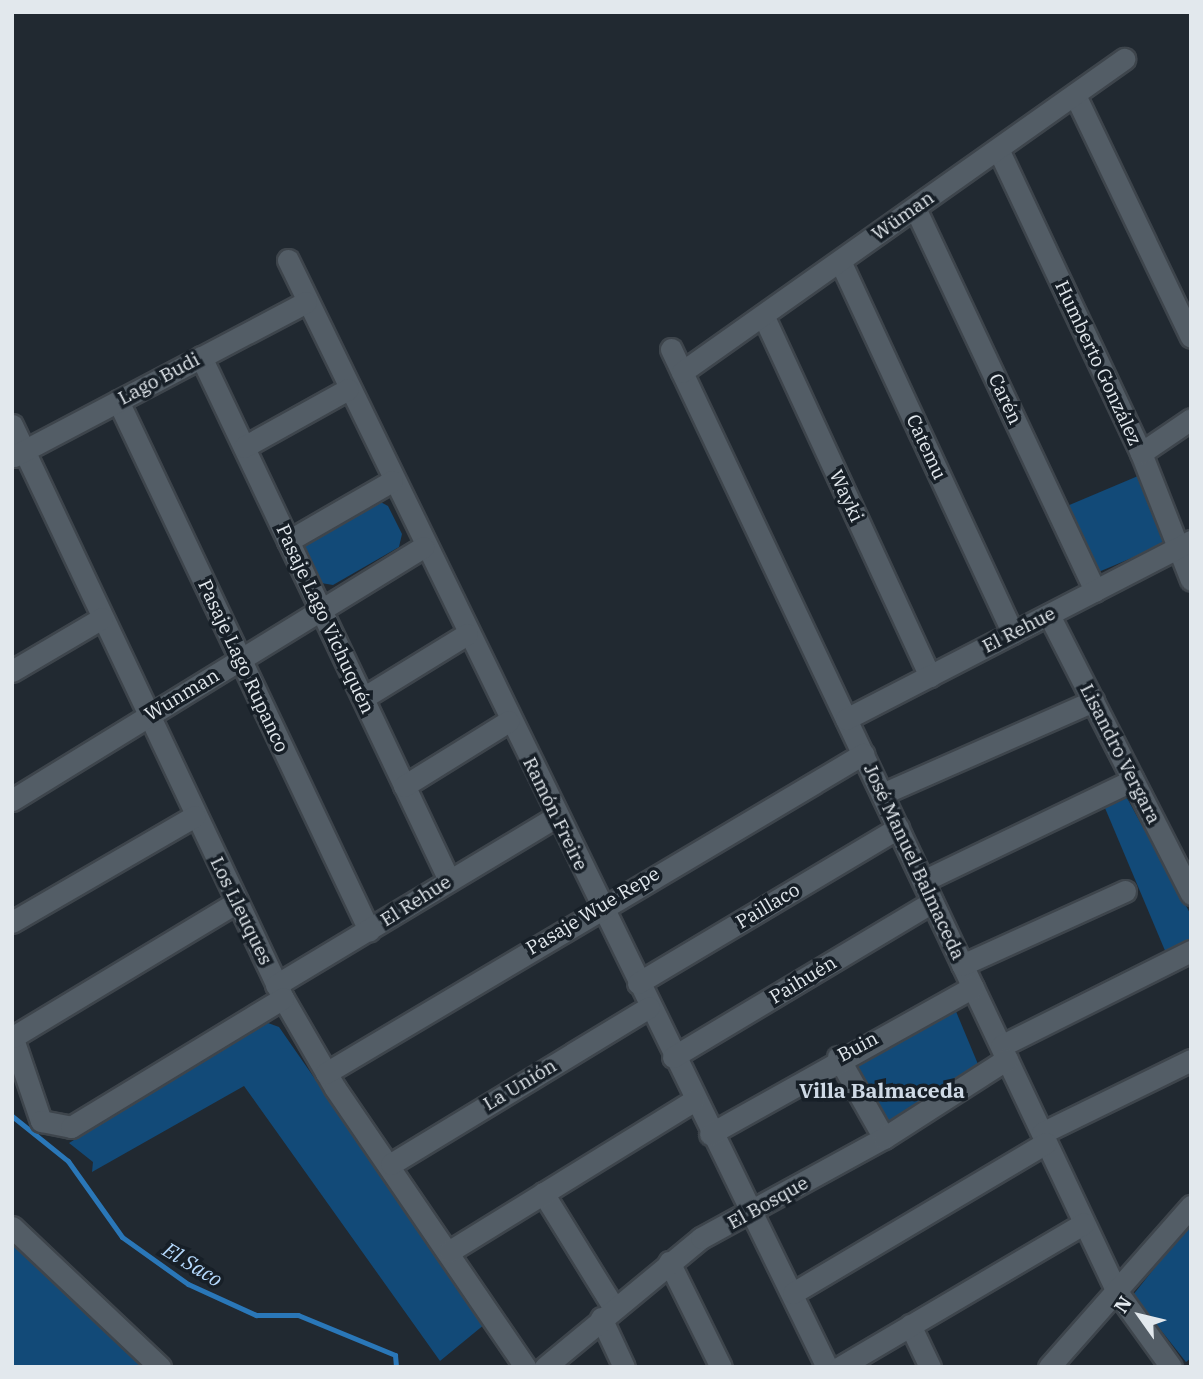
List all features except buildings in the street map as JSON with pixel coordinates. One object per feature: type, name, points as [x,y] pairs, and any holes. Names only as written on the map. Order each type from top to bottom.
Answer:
[{"type":"street","name":"Wüman","points":[[682,372],[1124,59]]},
{"type":"street","points":[[1074,95],[1191,337]]},
{"type":"street","name":"Humberto González","points":[[998,149],[1186,544],[1191,580]]},
{"type":"street","name":"Carén","points":[[915,208],[1095,591]]},
{"type":"street","name":"Ramón Freire","points":[[288,260],[392,481],[693,1101],[793,1293],[827,1367]]},
{"type":"street","name":"Catemu","points":[[840,261],[1013,633]]},
{"type":"street","name":"Lago Budi","points":[[18,454],[306,302]]},
{"type":"street","name":"Wayki","points":[[763,315],[930,676]]},
{"type":"street","name":"José Manuel Balmaceda","points":[[671,349],[1117,1292],[1171,1367]]},
{"type":"street","name":"Pasaje Lago Vichuquén","points":[[201,357],[449,880]]},
{"type":"street","points":[[244,447],[348,389]]},
{"type":"street","name":"Pasaje Lago Rupanco","points":[[118,401],[369,930]]},
{"type":"street","points":[[1141,453],[1191,419]]},
{"type":"street","name":"Los Lleuques","points":[[12,425],[18,454],[102,618],[280,992],[326,1073],[450,1251],[525,1367]]},
{"type":"street","points":[[288,541],[392,481]]},
{"type":"street","name":"El Rehue","points":[[846,719],[1186,544]]},
{"type":"street","name":"Wunman","points":[[12,800],[424,547]]},
{"type":"street","name":"Lisandro Vergara","points":[[1049,615],[1191,894]]},
{"type":"street","points":[[12,671],[102,618]]},
{"type":"street","points":[[363,698],[467,634]]},
{"type":"street","points":[[882,794],[1093,701]]},
{"type":"street","points":[[404,786],[509,721]]},
{"type":"street","name":"Pasaje Wue Repe","points":[[326,1073],[600,906],[863,754]]},
{"type":"street","points":[[923,881],[1133,780]]},
{"type":"street","points":[[12,922],[195,816]]},
{"type":"street","name":"El Rehue","points":[[13,1037],[41,1121],[56,1127],[81,1121],[280,992],[369,930],[556,817]]},
{"type":"street","name":"Paillaco","points":[[638,984],[898,828]]},
{"type":"street","points":[[962,965],[1125,891]]},
{"type":"street","points":[[13,1037],[237,902]]},
{"type":"street","name":"Paihuén","points":[[673,1057],[932,902]]},
{"type":"street","name":"El Bosque","points":[[545,1367],[669,1262],[884,1138],[1004,1053],[1191,950]]},
{"type":"street","name":"Buin","points":[[710,1134],[838,1057],[973,987]]},
{"type":"street","name":"La Unión","points":[[391,1164],[649,1007]]},
{"type":"street","points":[[838,1057],[884,1138]]},
{"type":"street","points":[[793,1293],[1044,1138],[1191,1060]]},
{"type":"street","points":[[450,1251],[693,1101]]},
{"type":"street","points":[[543,1193],[608,1313],[624,1367]]},
{"type":"street","points":[[1049,1367],[1191,1206]]},
{"type":"street","points":[[839,1367],[1084,1223]]},
{"type":"street","points":[[12,1227],[160,1367]]},
{"type":"street","points":[[669,1262],[721,1367]]},
{"type":"street","points":[[910,1325],[930,1367]]},
{"type":"shaded area","points":[[1138,476],[1167,543],[1094,574],[1065,507]]},
{"type":"shaded area","points":[[375,499],[388,506],[402,534],[399,547],[333,585],[321,583],[305,546],[309,536]]},
{"type":"shaded area","points":[[1127,798],[1191,915],[1191,940],[1166,953],[1105,808]]},
{"type":"shaded area","points":[[955,1009],[980,1069],[889,1127],[853,1067]]},
{"type":"shaded area","points":[[268,1023],[279,1027],[485,1324],[440,1361],[244,1086],[92,1172],[93,1162],[69,1143]]},
{"type":"shaded area","points":[[1191,1222],[1191,1358],[1186,1362],[1133,1295]]},
{"type":"shaded area","points":[[12,1232],[156,1367],[12,1367]]},
{"type":"waterway","name":"El Saco","points":[[12,1116],[68,1161],[122,1237],[188,1284],[256,1315],[298,1315],[395,1355],[396,1367]]},
{"type":"district","name":"Villa Balmaceda","points":[[882,1090]]}]
